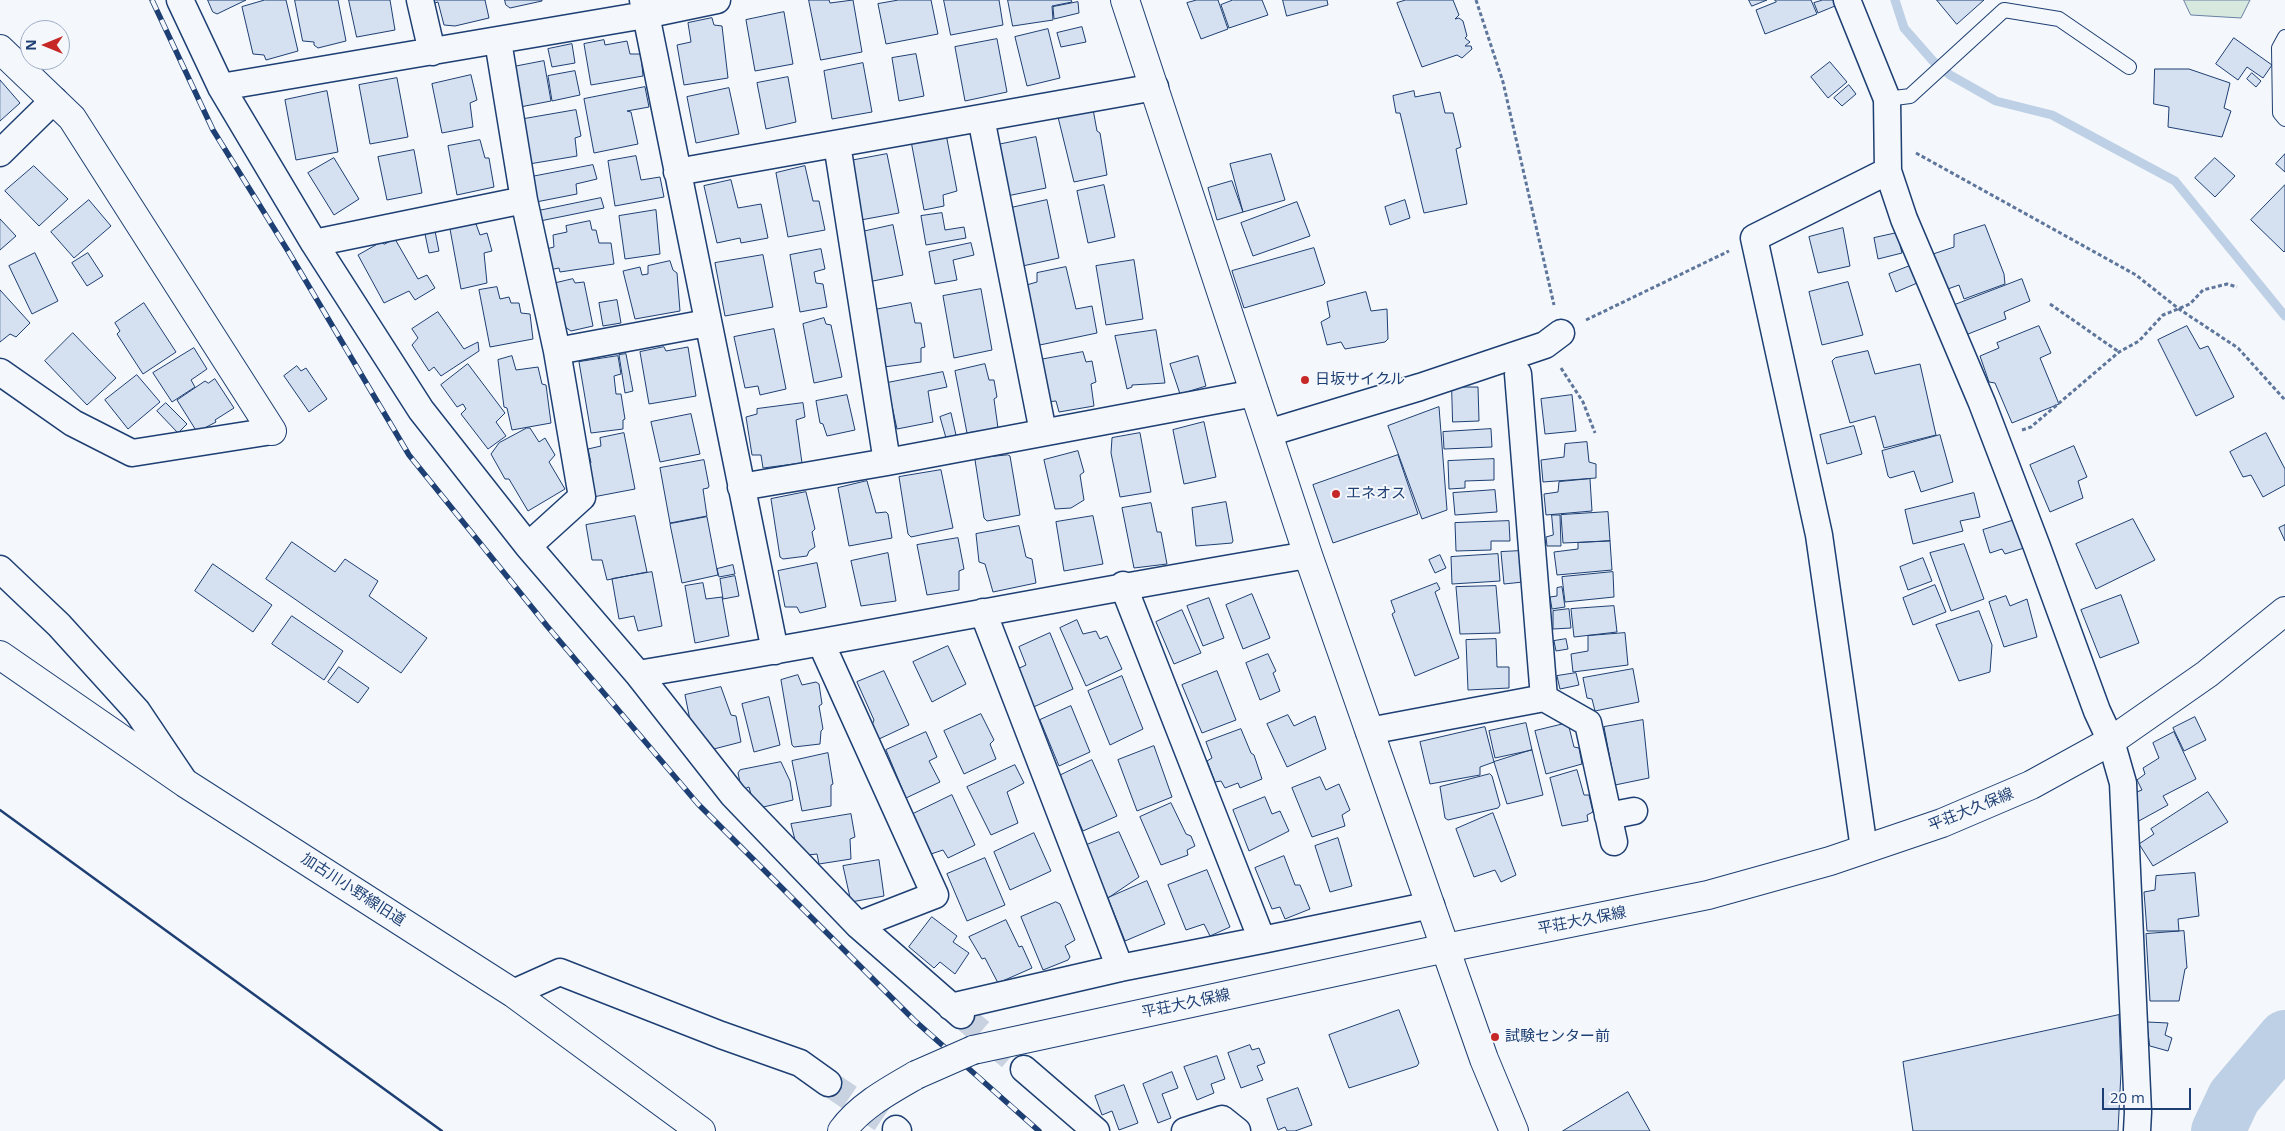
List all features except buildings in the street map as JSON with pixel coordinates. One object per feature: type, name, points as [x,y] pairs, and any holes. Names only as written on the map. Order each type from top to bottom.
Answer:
[{"type":"street","points":[[180,0],[221,87],[314,243],[421,410],[528,546],[638,674],[733,795],[858,925],[956,1011],[1120,968],[1431,905]]},
{"type":"street","points":[[420,0],[432,52]]},
{"type":"street","points":[[221,87],[498,40],[644,8],[717,0]]},
{"type":"street","points":[[1125,0],[1308,555],[1498,1096],[1514,1131]]},
{"type":"street","points":[[1848,0],[1887,99],[1888,171],[1904,220],[1996,440],[2097,711],[2110,741],[2123,783],[2137,1131]]},
{"type":"street","points":[[644,8],[775,651]]},
{"type":"street","points":[[498,40],[524,200],[557,351],[582,497],[528,546]]},
{"type":"street","points":[[0,49],[72,118],[272,431],[132,453],[73,423],[0,372]]},
{"type":"street","points":[[677,172],[1155,87]]},
{"type":"street","points":[[0,153],[54,100]]},
{"type":"street","points":[[981,118],[1043,432]]},
{"type":"street","points":[[837,144],[887,462]]},
{"type":"street","points":[[1864,849],[1819,535],[1754,238],[1888,171]]},
{"type":"street","points":[[314,243],[524,200]]},
{"type":"street","points":[[557,351],[708,323]]},
{"type":"street","points":[[1268,433],[1420,387],[1553,339]]},
{"type":"street","points":[[1518,374],[1544,698]]},
{"type":"street","points":[[741,487],[887,462],[1255,393]]},
{"type":"street","points":[[638,674],[775,651],[1123,586],[1308,555]]},
{"type":"street","points":[[0,569],[59,625],[137,711],[185,783]]},
{"type":"street","points":[[1123,586],[1262,940]]},
{"type":"street","name":"平荘大久保線","points":[[842,1131],[849,1122],[883,1094],[916,1074],[973,1050],[1446,948],[1708,895],[1864,849],[1942,823],[2031,785],[2110,741],[2207,674],[2285,611]]},
{"type":"street","points":[[983,612],[1120,968]]},
{"type":"street","points":[[821,642],[935,895],[858,925]]},
{"type":"street","name":"加古川小野線旧道","points":[[0,655],[185,783],[513,993],[701,1131]]},
{"type":"street","points":[[1370,731],[1544,698],[1588,723],[1614,842]]},
{"type":"street","points":[[1608,816],[1634,811]]},
{"type":"street","points":[[513,993],[560,972],[721,1035],[800,1063],[828,1083]]},
{"type":"street","points":[[1024,1069],[1096,1131]]},
{"type":"street","points":[[1185,1131],[1222,1119],[1237,1131]]},
{"type":"lane","points":[[1887,99],[1910,96],[2004,10],[2059,18],[2129,67]]},
{"type":"lane","points":[[2285,37],[2280,48],[2280,113],[2285,119]]},
{"type":"path","points":[[1476,0],[1503,82],[1553,339],[1595,433]]},
{"type":"path","points":[[1887,137],[2136,275],[2179,309],[2238,348],[2285,400]]},
{"type":"path","points":[[1553,339],[1754,238]]},
{"type":"path","points":[[1996,440],[2032,427],[2119,352],[2139,341],[2163,315],[2190,304],[2203,290],[2227,284],[2237,287]]},
{"type":"path","points":[[2050,304],[2119,352]]},
{"type":"shaded area","points":[[2184,0],[2250,0],[2241,18],[2191,15]]},
{"type":"waterway","points":[[1895,0],[1904,28],[1933,61],[1950,75],[1996,101],[2052,115],[2175,181],[2285,316]]},
{"type":"waterway","points":[[2218,1131],[2234,1097],[2285,1037]]},
{"type":"tunnel","points":[[961,1015],[1024,1069]]},
{"type":"tunnel","points":[[828,1083],[896,1129]]},
{"type":"railway","points":[[152,0],[213,130],[288,251],[409,455],[547,626],[698,804],[914,1020],[1039,1131]]},
{"type":"wall","points":[[0,810],[442,1131]]},
{"type":"place","name":"日坂サイクル","points":[[1305,380]]},
{"type":"place","name":"エネオス","points":[[1336,494]]},
{"type":"place","name":"試験センター前","points":[[1495,1037]]}]
